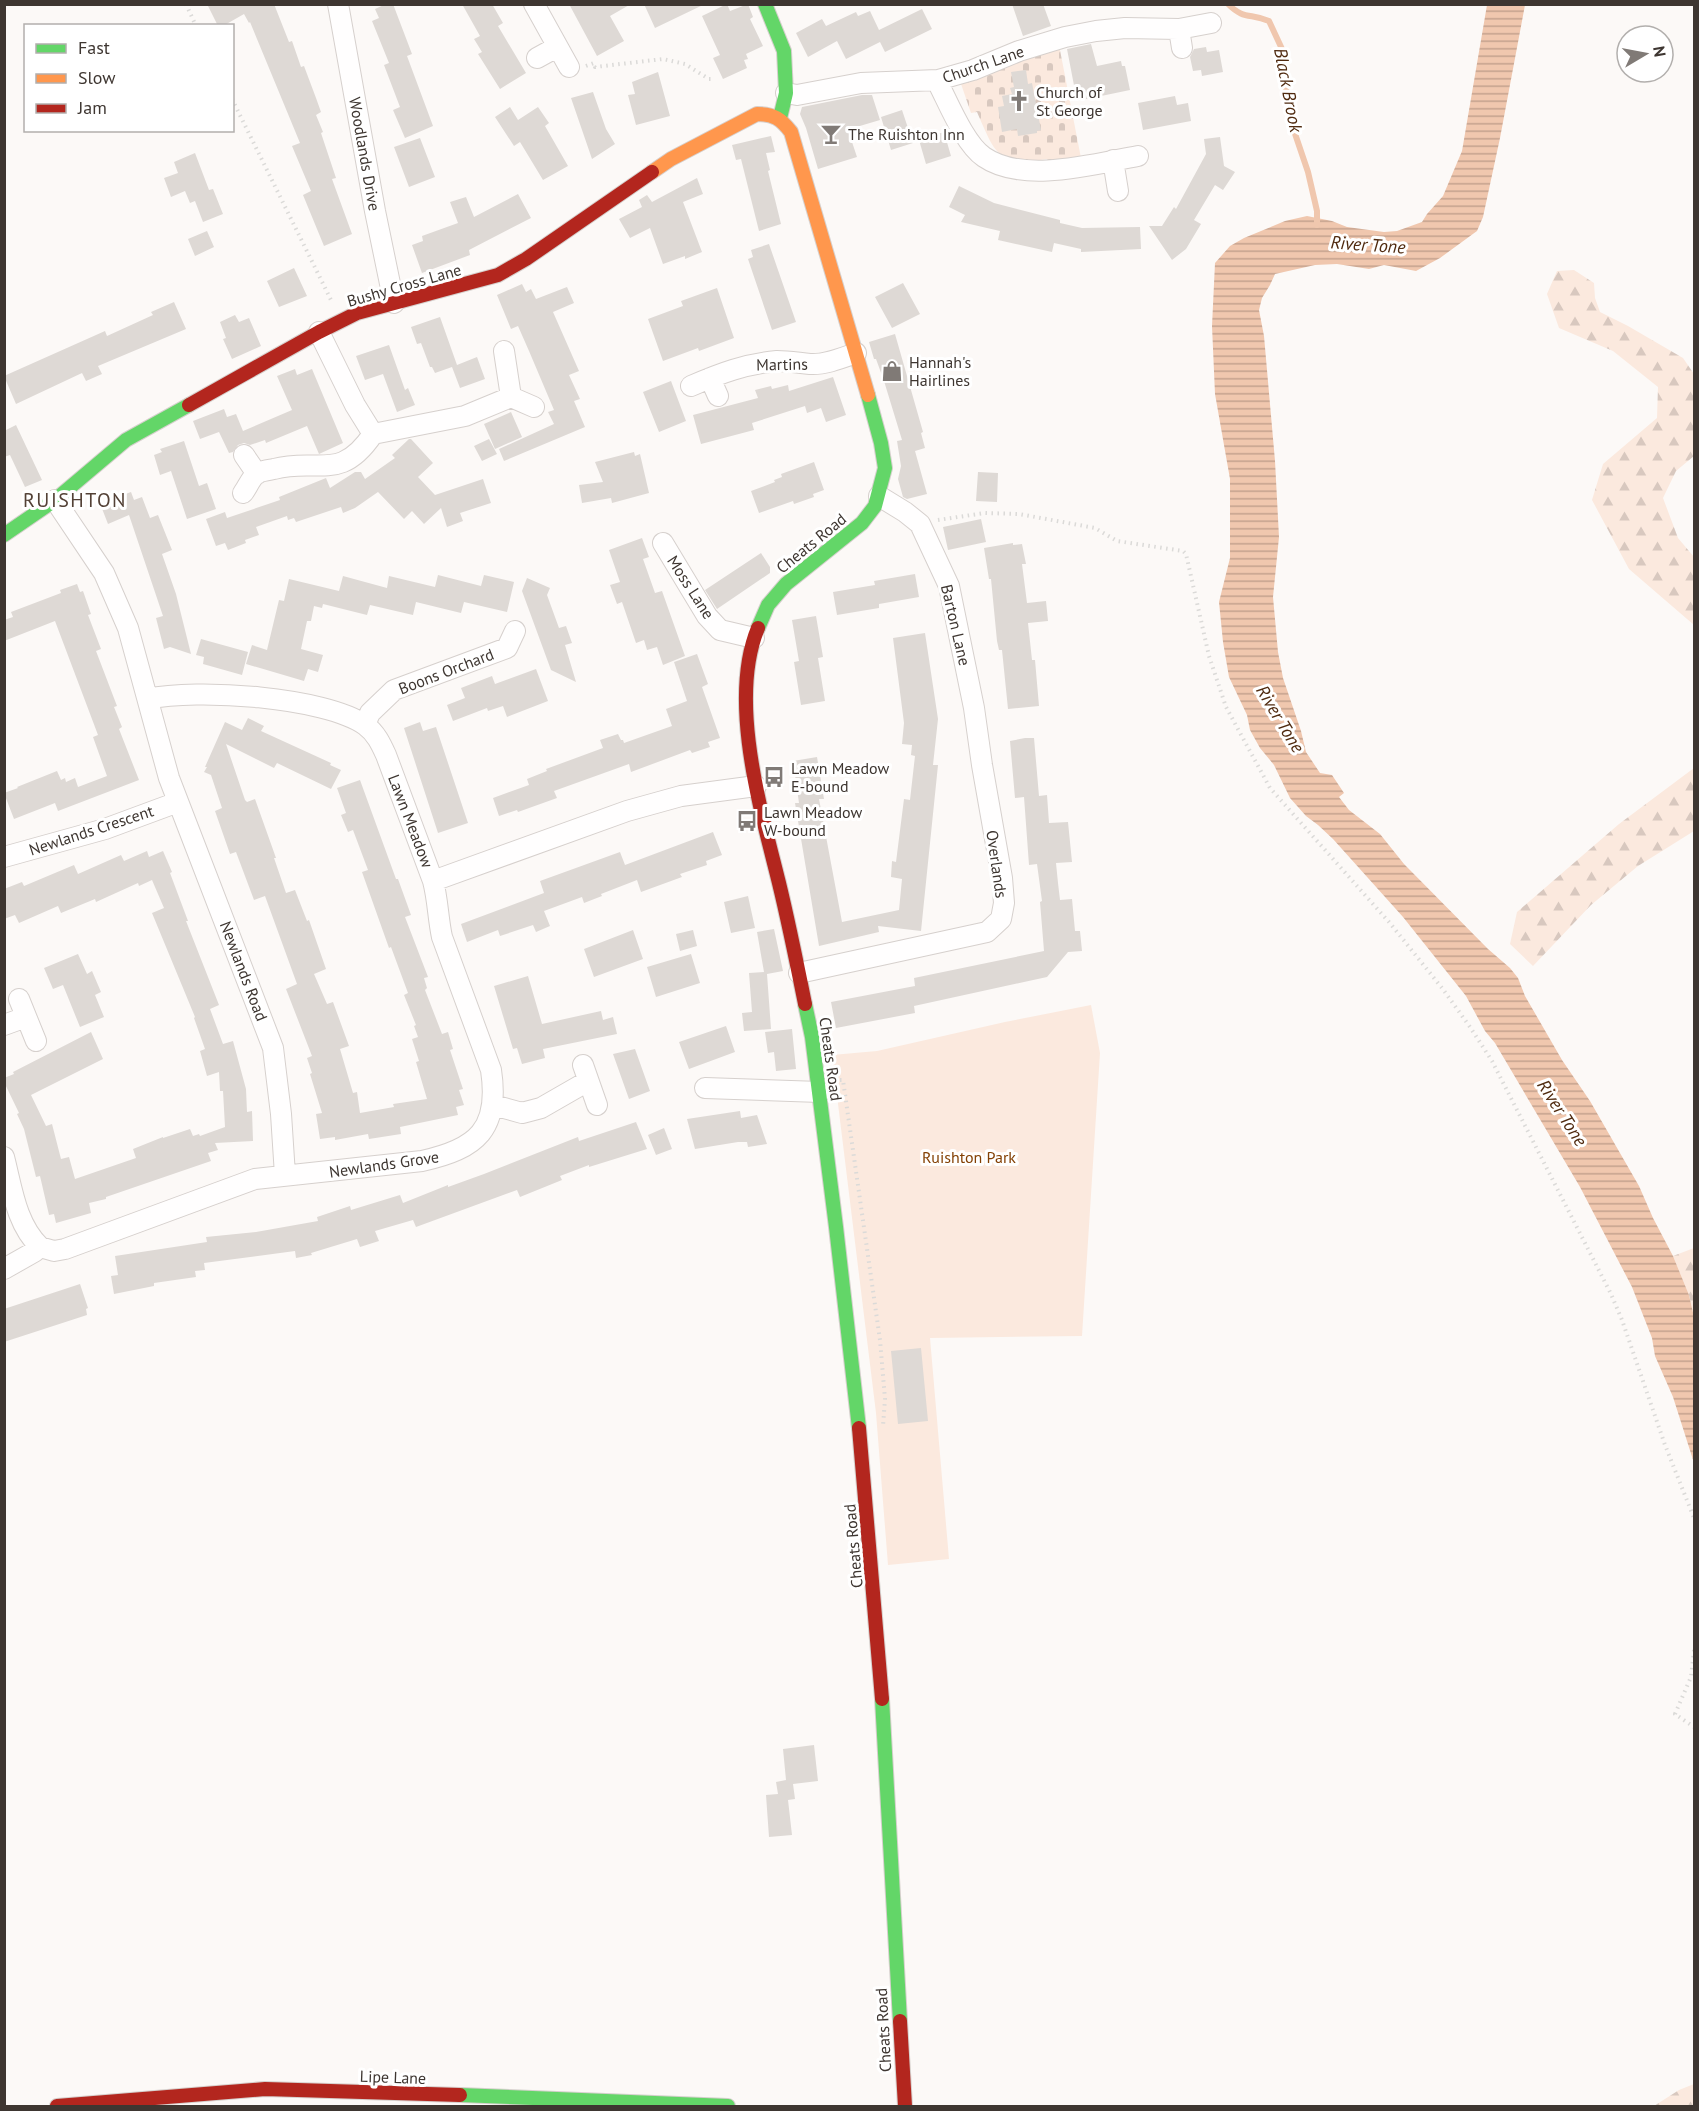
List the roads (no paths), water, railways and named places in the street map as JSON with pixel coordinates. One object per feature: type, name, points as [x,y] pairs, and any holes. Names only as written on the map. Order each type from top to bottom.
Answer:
[{"type":"street","name":"Woodlands Drive","points":[[338,4],[394,303]]},
{"type":"street","points":[[534,4],[568,67]]},
{"type":"street","points":[[768,5],[784,51],[786,93],[780,118]]},
{"type":"street","name":"Church Lane","points":[[786,93],[797,95],[861,83],[938,80],[1065,37],[1125,28],[1181,39],[1210,23]]},
{"type":"street","points":[[537,58],[557,47]]},
{"type":"street","points":[[938,80],[962,130],[983,157],[1006,167],[1049,170],[1137,156]]},
{"type":"street","name":"Bushy Cross Lane","points":[[4,535],[55,500],[126,440],[319,332],[357,313],[498,275],[526,259],[671,159],[757,114],[780,118]]},
{"type":"street","name":"Cheats Road","points":[[780,118],[791,132],[856,353],[881,443],[885,468],[875,506],[862,523],[786,584],[768,605],[754,638],[747,671],[745,705],[756,786],[812,1037],[860,1431],[888,1789],[901,2105]]},
{"type":"street","points":[[1113,160],[1118,191]]},
{"type":"street","points":[[319,332],[355,405],[373,434]]},
{"type":"street","points":[[504,351],[511,397]]},
{"type":"street","name":"Martins","points":[[706,387],[734,368],[759,363],[795,361],[812,364],[856,353]]},
{"type":"street","points":[[243,493],[256,474],[288,465],[321,467],[337,465],[363,449],[373,434],[465,416],[511,397],[534,407]]},
{"type":"street","points":[[244,455],[256,474]]},
{"type":"street","name":"Barton Lane","points":[[879,496],[905,512],[920,525],[949,585],[974,708]]},
{"type":"street","name":"Newlands Road","points":[[55,500],[104,573],[128,628],[169,778],[258,1004],[273,1048],[285,1175]]},
{"type":"street","name":"Moss Lane","points":[[663,543],[707,616],[720,630],[754,638]]},
{"type":"street","name":"Boons Orchard","points":[[365,725],[370,713],[394,690],[515,645]]},
{"type":"street","name":"Lawn Meadow","points":[[148,699],[174,695],[209,694],[281,700],[335,712],[365,725],[377,737],[386,755],[434,882],[627,811],[681,796],[756,786]]},
{"type":"street","name":"Overlands","points":[[799,973],[969,937],[987,932],[1001,919],[1004,903],[1002,878],[981,765],[974,708]]},
{"type":"street","name":"Newlands Crescent","points":[[4,857],[105,829],[178,802]]},
{"type":"street","name":"Newlands Grove","points":[[285,1175],[393,1165],[446,1155],[462,1149],[478,1136],[487,1123],[495,1091],[492,1070],[442,937],[434,882]]},
{"type":"street","points":[[4,1025],[22,1008],[36,1041]]},
{"type":"street","points":[[493,1105],[522,1113],[541,1108],[586,1073],[597,1105]]},
{"type":"street","points":[[705,1088],[819,1088]]},
{"type":"street","points":[[4,1157],[18,1211],[28,1235],[40,1247],[54,1251],[255,1179],[285,1175]]},
{"type":"street","points":[[4,1269],[40,1247]]},
{"type":"street","name":"Lipe Lane","points":[[57,2106],[265,2090],[502,2096],[728,2106]]},
{"type":"water","name":"River Tone","points":[[1487,5],[1525,5],[1500,138],[1483,217],[1477,231],[1440,258],[1416,271],[1384,265],[1369,269],[1337,264],[1315,265],[1275,274],[1262,298],[1259,310],[1264,336],[1279,537],[1273,597],[1278,652],[1283,678],[1306,752],[1320,773],[1332,775],[1344,793],[1339,797],[1349,810],[1380,834],[1404,864],[1518,978],[1525,996],[1562,1060],[1590,1101],[1639,1186],[1673,1256],[1689,1295],[1694,1317],[1694,1463],[1673,1397],[1655,1356],[1652,1338],[1632,1287],[1580,1187],[1466,996],[1403,917],[1333,839],[1306,816],[1290,798],[1274,765],[1260,748],[1250,730],[1247,715],[1229,677],[1223,642],[1219,602],[1230,558],[1230,479],[1215,394],[1212,326],[1215,263],[1230,246],[1244,238],[1285,221],[1307,216],[1332,221],[1347,227],[1384,232],[1397,231],[1422,222],[1443,196],[1462,151]]},
{"type":"waterway","name":"Black Brook","points":[[1228,4],[1238,12],[1269,21],[1282,49],[1289,116],[1308,172],[1317,211],[1317,225]]},
{"type":"place","name":"Church of St George","points":[[1019,101]]},
{"type":"place","name":"The Ruishton Inn","points":[[831,134]]},
{"type":"place","name":"Hannah's Hairlines","points":[[892,371]]},
{"type":"place","name":"Lawn Meadow E-bound","points":[[774,777]]},
{"type":"place","name":"Lawn Meadow W-bound","points":[[747,821]]},
{"type":"district","name":"RUISHTON","points":[[75,500]]},
{"type":"park label","name":"Ruishton Park","points":[[969,1157]]}]
